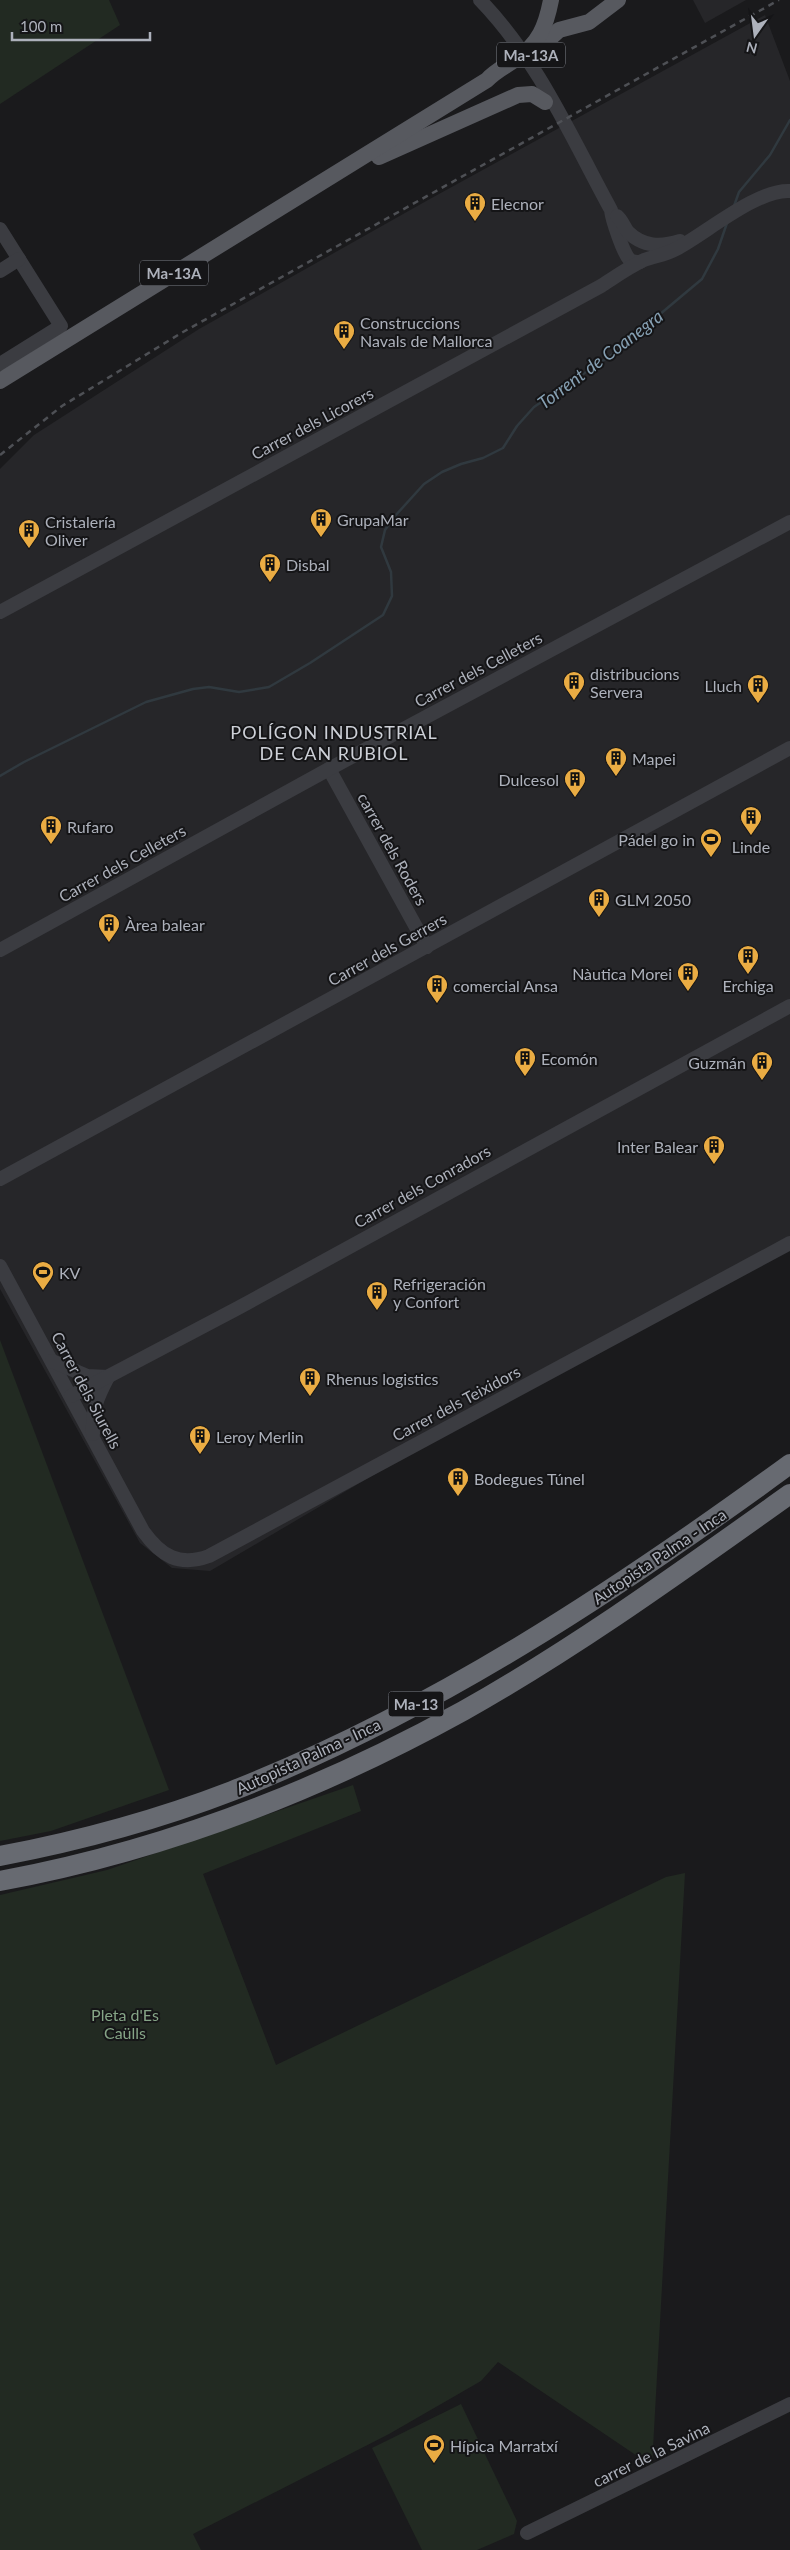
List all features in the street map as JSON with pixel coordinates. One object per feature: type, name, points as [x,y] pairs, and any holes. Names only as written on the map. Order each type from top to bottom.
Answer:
[{"type":"highway","name":"Autopista Palma - Inca","points":[[0,1856],[99,1834],[188,1807],[266,1777],[333,1746],[440,1691],[592,1603],[679,1544],[790,1464]]},
{"type":"highway","name":"Autopista Palma - Inca","points":[[0,1881],[55,1870],[166,1840],[297,1792],[382,1753],[464,1710],[588,1634],[790,1494]]},
{"type":"main road","name":"Ma-13A","points":[[0,381],[487,80],[496,77],[535,52],[559,30],[589,22],[618,0]]},
{"type":"main road","name":"Ma-13A","points":[[550,2],[558,20],[572,26]]},
{"type":"main road","name":"Ma-13A","points":[[487,80],[493,73],[527,51],[535,42],[546,25],[550,2]]},
{"type":"main road","points":[[348,166],[377,158],[518,94],[532,94],[553,108]]},
{"type":"street","points":[[480,0],[516,42],[533,66],[553,108],[611,210],[620,218],[640,251],[640,262],[632,261],[628,257],[612,222],[611,210]]},
{"type":"street","name":"Carrer dels Licorers","points":[[0,612],[601,286],[640,262],[666,255],[713,225],[766,196],[790,190]]},
{"type":"street","points":[[0,229],[61,326],[0,364]]},
{"type":"street","points":[[627,230],[642,242],[658,246],[692,238]]},
{"type":"street","points":[[0,272],[19,259]]},
{"type":"street","name":"Carrer dels Celleters","points":[[0,950],[329,769],[790,522]]},
{"type":"street","name":"Carrer dels Gerrers","points":[[0,1179],[790,748]]},
{"type":"street","name":"carrer dels Roders","points":[[329,769],[427,947]]},
{"type":"street","name":"Carrer dels Conradors","points":[[71,1396],[790,1006]]},
{"type":"street","name":"Carrer dels Teixidors","points":[[143,1531],[154,1546],[179,1561],[194,1562],[209,1556],[790,1243]]},
{"type":"street","name":"Carrer dels Siurells","points":[[0,1266],[143,1531]]},
{"type":"street","points":[[52,1361],[87,1376],[108,1376],[95,1402],[92,1415],[93,1437]]},
{"type":"street","name":"carrer de la Savina","points":[[527,2533],[790,2404]]},
{"type":"shaded area","points":[[693,0],[746,0],[705,23]]},
{"type":"shaded area","points":[[765,15],[790,81],[790,1247],[537,1379],[210,1571],[172,1568],[140,1543],[0,1289],[0,469],[34,435],[199,329],[428,200]]},
{"type":"green space","points":[[0,0],[109,0],[120,25],[0,104]]},
{"type":"green space","points":[[0,1340],[169,1790],[51,1831],[0,1841]]},
{"type":"green space","name":"Pleta d'Es Caülls","points":[[353,1785],[361,1811],[203,1874],[276,2065],[666,1877],[685,1873],[652,2466],[498,2362],[481,2381],[389,2434],[193,2534],[201,2550],[0,2550],[0,1895],[107,1870]]},
{"type":"green space","name":"Hípica Marratxí","points":[[461,2404],[517,2521],[514,2534],[477,2550],[422,2550],[372,2448]]},
{"type":"waterway","name":"Torrent de Coanegra","points":[[734,206],[739,192],[770,155],[790,120]]},
{"type":"waterway","name":"Torrent de Coanegra","points":[[0,776],[24,762],[146,702],[193,689],[209,687],[239,692],[269,687],[310,663],[383,615],[392,596],[391,572],[381,547],[385,530],[395,516],[424,484],[442,472],[483,458],[503,448],[517,426],[534,407],[610,356],[702,279],[718,249],[727,223]]},
{"type":"railway","points":[[0,455],[62,406],[183,332],[779,0]]},
{"type":"place","name":"Elecnor","points":[[475,222]]},
{"type":"place","name":"Construccions Navals de Mallorca","points":[[344,350]]},
{"type":"place","name":"GrupaMar","points":[[321,538]]},
{"type":"place","name":"Cristalería Oliver","points":[[29,549]]},
{"type":"place","name":"Disbal","points":[[270,583]]},
{"type":"place","name":"distribucions Servera","points":[[574,701]]},
{"type":"place","name":"Lluch","points":[[758,704]]},
{"type":"place","name":"Mapei","points":[[616,777]]},
{"type":"place","name":"Dulcesol","points":[[575,798]]},
{"type":"place","name":"Linde","points":[[751,836]]},
{"type":"place","name":"Rufaro","points":[[51,845]]},
{"type":"place","name":"Pádel go in","points":[[711,858]]},
{"type":"place","name":"GLM 2050","points":[[599,918]]},
{"type":"place","name":"Àrea balear","points":[[109,943]]},
{"type":"place","name":"Erchiga","points":[[748,975]]},
{"type":"place","name":"Nàutica Morei","points":[[688,992]]},
{"type":"place","name":"comercial Ansa","points":[[437,1004]]},
{"type":"place","name":"Ecomón","points":[[525,1077]]},
{"type":"place","name":"Guzmán","points":[[762,1081]]},
{"type":"place","name":"Inter Balear","points":[[714,1165]]},
{"type":"place","name":"KV","points":[[43,1291]]},
{"type":"place","name":"Refrigeración y Confort","points":[[377,1311]]},
{"type":"place","name":"Rhenus logistics","points":[[310,1397]]},
{"type":"place","name":"Leroy Merlin","points":[[200,1455]]},
{"type":"place","name":"Bodegues Túnel","points":[[458,1497]]},
{"type":"place","name":"Hípica Marratxí","points":[[434,2464]]},
{"type":"district","name":"POLÍGON INDUSTRIAL DE CAN RUBIOL","points":[[334,742]]}]
